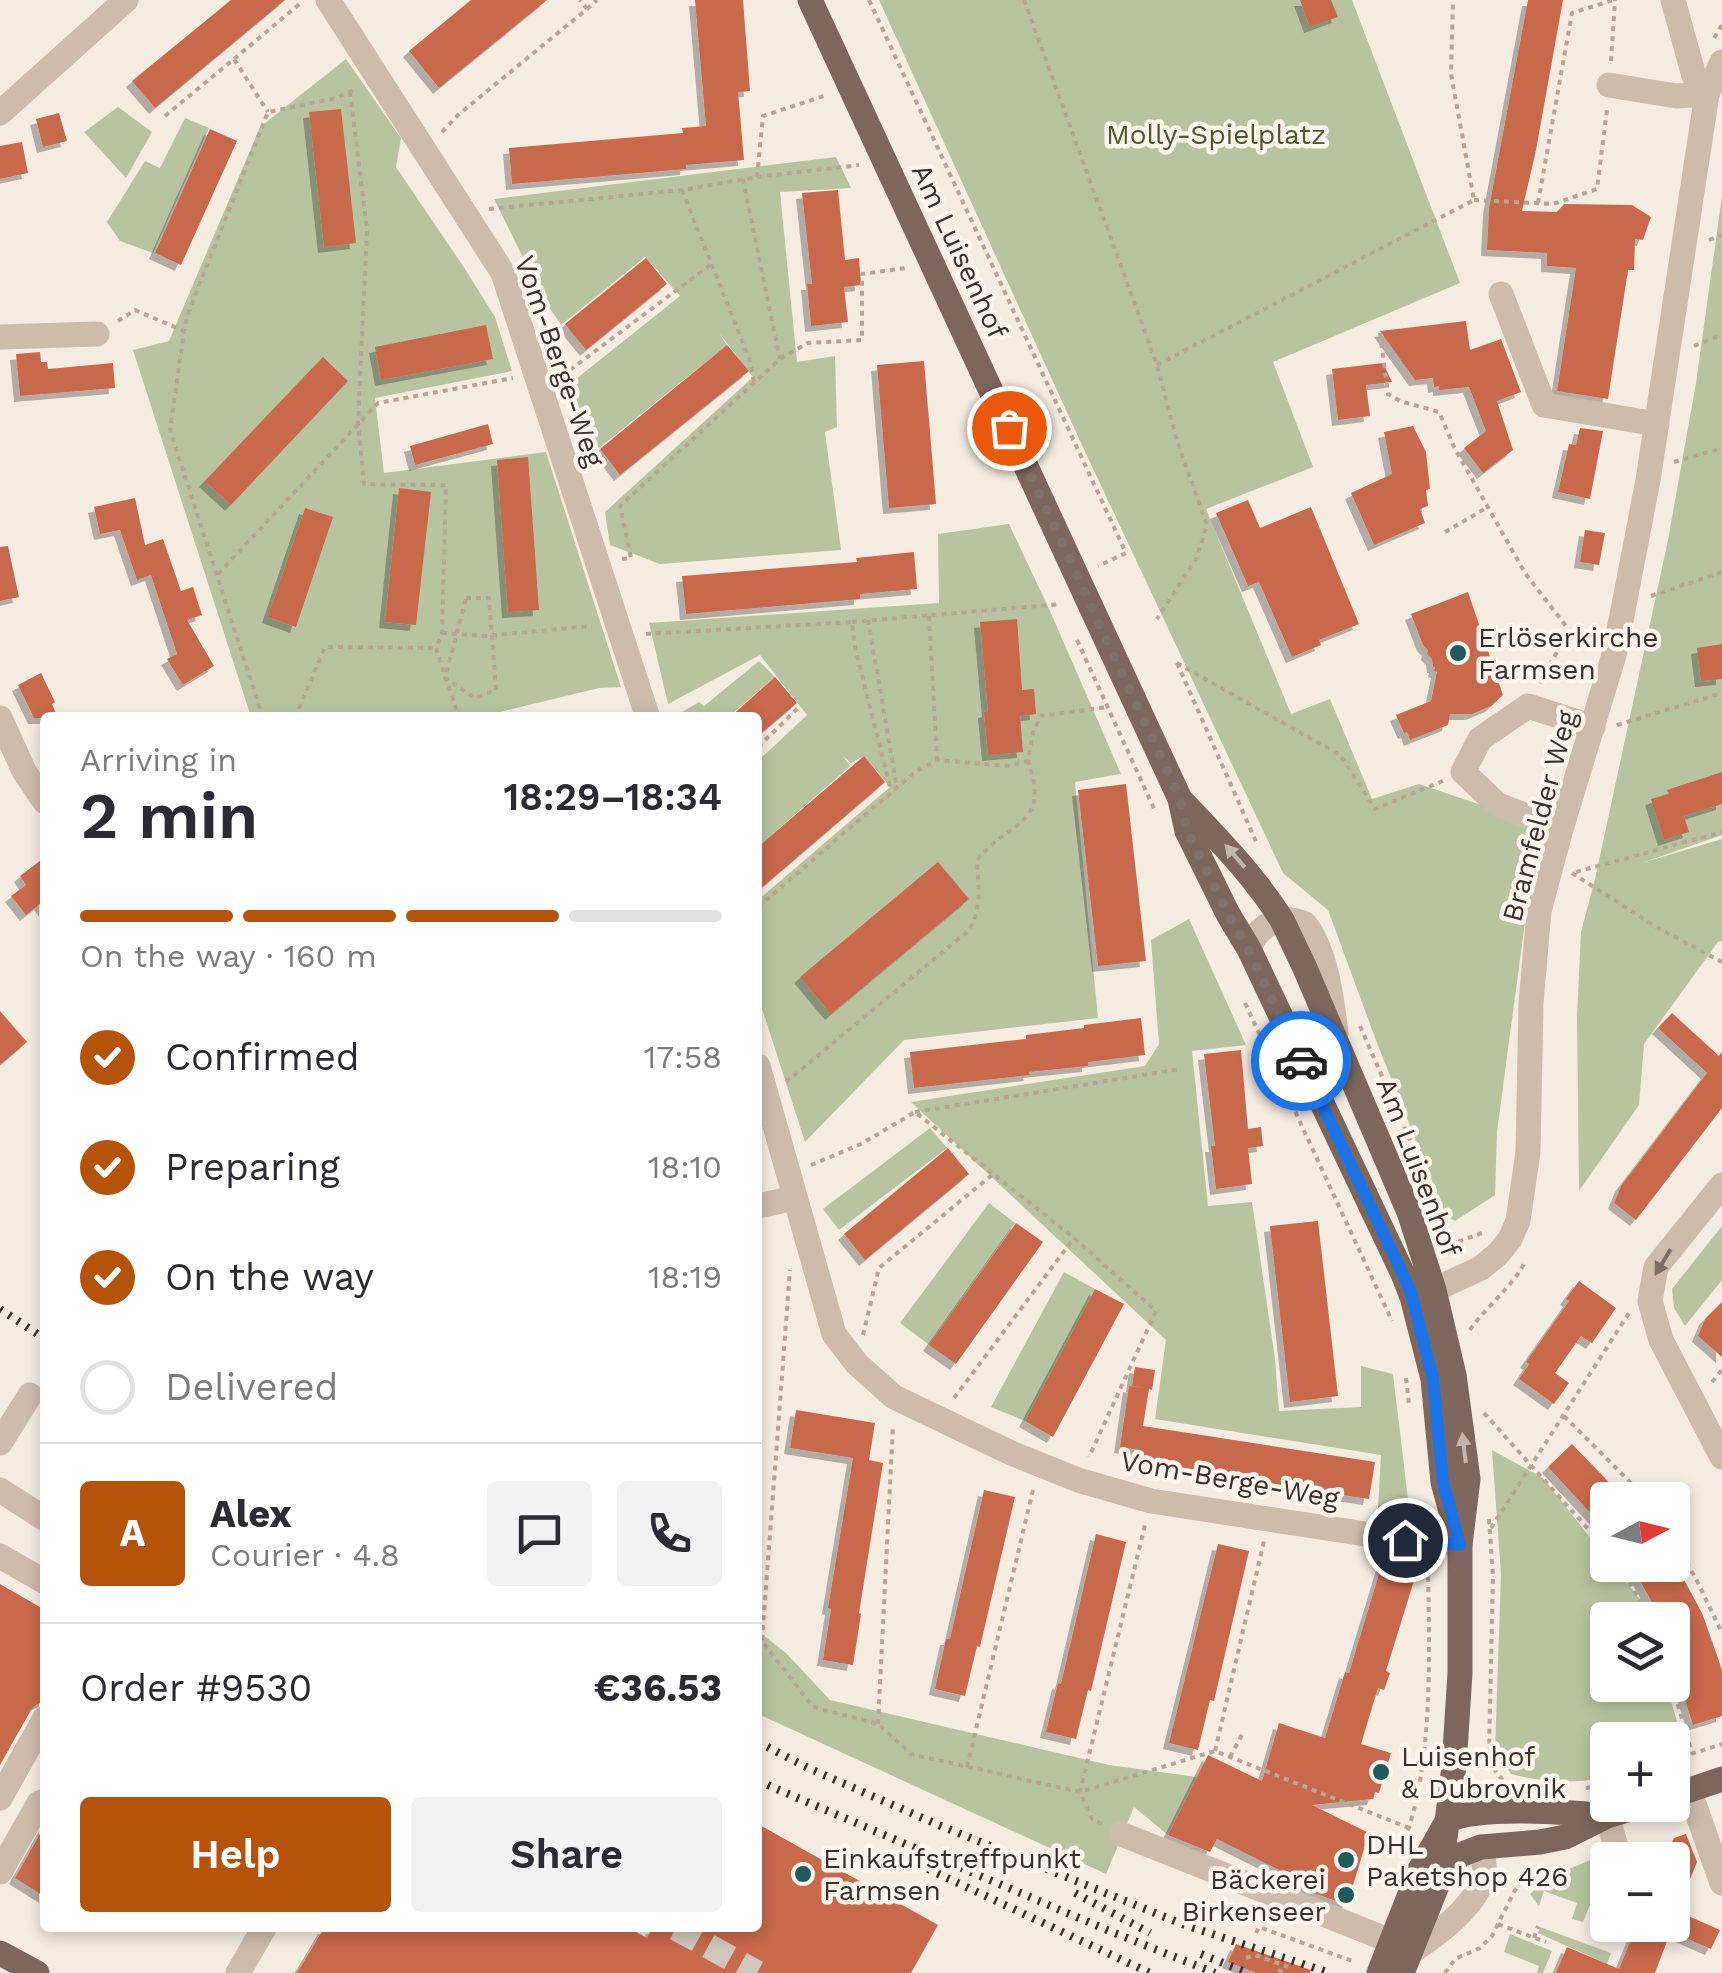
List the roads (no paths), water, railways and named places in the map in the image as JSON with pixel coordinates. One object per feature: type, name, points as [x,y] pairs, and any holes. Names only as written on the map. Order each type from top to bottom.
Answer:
[{"type":"main road","name":"Am Luisenhof","points":[[810,0],[1180,799],[1187,830],[1392,1248],[1423,1293]]},
{"type":"main road","name":"Am Luisenhof","points":[[1180,799],[1250,874],[1282,920],[1409,1212],[1423,1293],[1454,1374],[1468,1479],[1460,1545],[1460,1673],[1454,1766],[1459,1818],[1440,1878]]},
{"type":"main road","points":[[1690,1790],[1722,1779]]},
{"type":"main road","points":[[1401,1956],[1419,1871],[1459,1818],[1562,1811],[1590,1814]]},
{"type":"main road","points":[[1459,1818],[1480,1846]]},
{"type":"main road","points":[[1379,1973],[1401,1956],[1440,1878],[1460,1855],[1480,1846],[1565,1837],[1595,1822]]},
{"type":"main road","points":[[0,1953],[36,1973]]},
{"type":"street","points":[[0,113],[126,0]]},
{"type":"street","name":"Vom-Berge-Weg","points":[[328,0],[503,273],[646,712]]},
{"type":"street","points":[[1674,0],[1694,76],[1707,94]]},
{"type":"street","name":"Bramfelder Weg","points":[[1423,1293],[1481,1268],[1510,1239],[1518,1221],[1528,1152],[1531,1003],[1540,911],[1561,829],[1604,727],[1657,424],[1707,94],[1722,62]]},
{"type":"street","points":[[1610,86],[1676,96],[1707,94]]},
{"type":"street","points":[[1501,294],[1544,405],[1657,424]]},
{"type":"street","points":[[0,337],[98,334]]},
{"type":"street","points":[[1561,829],[1498,805],[1464,772],[1480,739],[1528,706],[1604,727]]},
{"type":"street","points":[[0,718],[24,771],[40,795]]},
{"type":"street","points":[[1248,949],[1257,933],[1282,920]]},
{"type":"street","name":"Vom-Berge-Weg","points":[[762,1080],[834,1334],[857,1364],[894,1397],[1039,1466],[1151,1501],[1460,1545]]},
{"type":"street","points":[[1722,1185],[1656,1267],[1650,1301],[1661,1340],[1722,1457]]},
{"type":"street","points":[[762,1204],[792,1186]]},
{"type":"street","points":[[0,1444],[30,1394]]},
{"type":"street","points":[[0,1490],[40,1516]]},
{"type":"street","points":[[0,1556],[40,1579]]},
{"type":"street","points":[[0,1798],[40,1727]]},
{"type":"street","points":[[0,1872],[40,1804]]},
{"type":"street","points":[[1690,1813],[1722,1883]]},
{"type":"street","points":[[1121,1834],[1401,1956],[1447,1928],[1479,1888],[1484,1870],[1480,1846]]},
{"type":"street","points":[[238,1973],[262,1932]]},
{"type":"tunnel","points":[[683,1932],[757,1973]]},
{"type":"railway","points":[[0,1309],[40,1336]]},
{"type":"railway","points":[[762,1744],[941,1826],[1182,1924],[1330,1973]]},
{"type":"railway","points":[[762,1783],[1215,1973]]},
{"type":"railway","points":[[928,1869],[1150,1973]]},
{"type":"railway","points":[[1075,1893],[1150,1933]]},
{"type":"railway","points":[[1201,1954],[1248,1973]]},
{"type":"place","name":"Erlöserkirche Farmsen","points":[[1458,653]]},
{"type":"place","name":"Luisenhof & Dubrovnik","points":[[1381,1772]]},
{"type":"place","name":"DHL Paketshop 426","points":[[1346,1860]]},
{"type":"place","name":"Einkaufstreffpunkt Farmsen","points":[[803,1874]]},
{"type":"place","name":"Bäckerei Birkenseer","points":[[1346,1895]]},
{"type":"park label","name":"Molly-Spielplatz","points":[[1216,134]]}]
